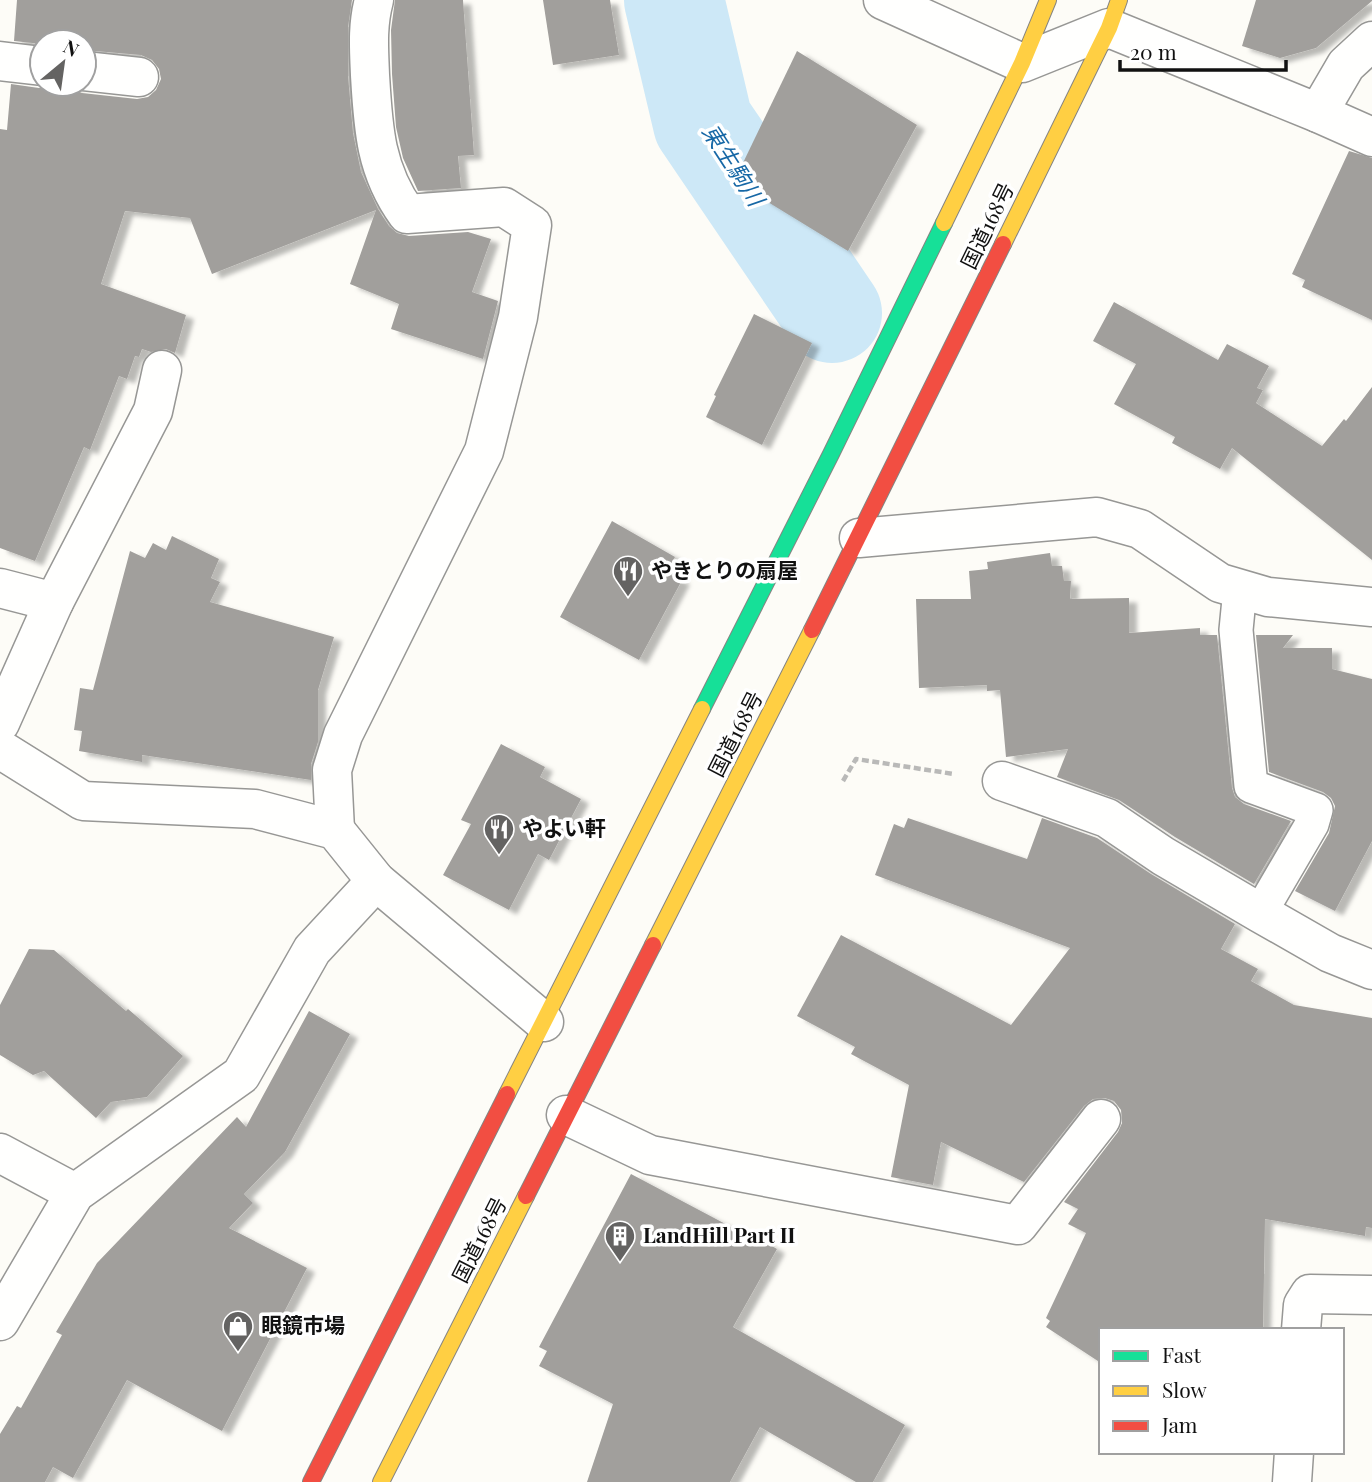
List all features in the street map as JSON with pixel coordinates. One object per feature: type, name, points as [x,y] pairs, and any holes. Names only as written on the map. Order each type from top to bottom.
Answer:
[{"type":"highway","name":"国道168号","points":[[311,1482],[831,454],[1022,64],[1048,0]]},
{"type":"highway","name":"国道168号","points":[[381,1482],[859,538],[1114,14]]},
{"type":"street","points":[[374,0],[368,24],[373,130],[382,169],[407,214],[504,207],[533,225],[518,317],[484,451],[342,735],[332,770],[335,830],[376,881],[544,1022]]},
{"type":"street","points":[[883,0],[1022,64],[1114,14],[1372,137]]},
{"type":"street","points":[[1318,113],[1346,65],[1372,41]]},
{"type":"street","points":[[0,61],[28,64]]},
{"type":"street","points":[[98,73],[139,77]]},
{"type":"street","points":[[0,723],[54,602],[153,411],[162,370]]},
{"type":"street","points":[[859,538],[1097,517],[1140,529],[1220,583],[1268,597],[1372,607]]},
{"type":"street","points":[[0,588],[54,602]]},
{"type":"street","points":[[0,749],[83,801],[255,809],[335,830]]},
{"type":"street","points":[[1002,781],[1107,818],[1163,856],[1260,913],[1330,953],[1372,970]]},
{"type":"street","points":[[0,1321],[75,1193],[241,1075],[312,950],[376,881]]},
{"type":"street","points":[[566,1115],[650,1155],[1018,1224],[1101,1119]]},
{"type":"street","points":[[0,1153],[75,1193]]},
{"type":"street","points":[[1301,1328],[1303,1305],[1310,1294],[1372,1295]]},
{"type":"street","points":[[1292,1482],[1294,1454]]},
{"type":"lane","points":[[1240,589],[1236,630],[1251,786],[1316,810],[1312,824],[1260,913]]},
{"type":"path","points":[[843,781],[856,759],[1002,781]]},
{"type":"building","points":[[17,0],[352,0],[348,27],[348,76],[353,133],[361,172],[378,209],[397,233],[409,236],[468,232],[491,239],[472,292],[498,301],[483,359],[391,329],[399,304],[350,284],[376,210],[212,274],[190,218],[125,211],[101,284],[186,315],[175,353],[166,349],[151,352],[142,349],[139,357],[135,356],[127,379],[119,376],[90,450],[84,447],[35,561],[0,548],[0,129],[7,130],[11,84],[28,86],[28,98],[98,98],[98,95],[137,99],[148,97],[156,90],[161,79],[159,69],[152,60],[141,55],[98,51],[98,28],[28,28],[28,42],[14,41]]},
{"type":"building","points":[[395,0],[463,0],[474,155],[458,156],[461,188],[418,191],[403,158],[396,127],[392,74],[391,30]]},
{"type":"building","points":[[543,0],[610,0],[619,55],[553,65]]},
{"type":"building","points":[[1256,0],[1372,1],[1316,48],[1280,58],[1242,46]]},
{"type":"building","points":[[797,51],[917,125],[848,251],[763,199],[741,167]]},
{"type":"building","points":[[1349,151],[1372,158],[1372,320],[1302,287],[1305,280],[1292,274]]},
{"type":"building","points":[[1114,302],[1218,360],[1227,344],[1269,366],[1257,388],[1263,390],[1256,403],[1322,446],[1344,419],[1346,421],[1372,387],[1372,560],[1232,448],[1220,469],[1172,443],[1175,437],[1114,404],[1136,364],[1093,341]]},
{"type":"building","points":[[754,314],[812,343],[762,445],[706,417]]},
{"type":"building","points":[[612,521],[675,557],[666,573],[682,580],[639,660],[560,617]]},
{"type":"building","points":[[172,536],[219,559],[211,578],[220,582],[210,602],[334,637],[318,690],[318,742],[311,764],[311,780],[142,755],[142,762],[79,751],[82,731],[74,730],[80,688],[93,690],[130,551],[145,558],[153,543],[166,550]]},
{"type":"building","points":[[1050,553],[1052,566],[1062,566],[1064,581],[1071,581],[1070,599],[1129,598],[1129,633],[1200,628],[1200,635],[1217,635],[1235,797],[1244,804],[1291,821],[1254,884],[1119,800],[1057,777],[1068,749],[1006,757],[1000,690],[987,691],[987,685],[919,688],[916,599],[971,599],[969,571],[988,569],[987,562]]},
{"type":"building","points":[[1256,635],[1293,635],[1283,648],[1332,648],[1332,669],[1372,679],[1372,841],[1335,911],[1295,891],[1329,833],[1335,806],[1331,798],[1323,792],[1269,772]]},
{"type":"building","points":[[501,744],[545,767],[540,777],[581,799],[549,860],[538,854],[509,910],[443,875],[471,824],[461,820]]},
{"type":"building","points":[[908,818],[1027,859],[1042,818],[1097,838],[1235,924],[1221,949],[1258,969],[1251,981],[1294,1005],[1372,1018],[1372,1228],[1366,1227],[1365,1236],[1265,1219],[1263,1328],[1099,1328],[1099,1362],[1046,1327],[1050,1321],[1046,1318],[1086,1233],[1068,1224],[1078,1209],[1064,1202],[1118,1132],[1122,1123],[1121,1110],[1114,1101],[1105,1098],[1093,1099],[1084,1106],[1024,1182],[941,1142],[933,1185],[891,1177],[909,1085],[851,1054],[855,1047],[797,1016],[841,935],[1011,1025],[1070,948],[875,875],[894,824],[904,828]]},
{"type":"building","points":[[29,949],[54,950],[183,1056],[147,1097],[111,1102],[96,1118],[44,1071],[33,1075],[0,1055],[0,1005]]},
{"type":"building","points":[[309,1011],[350,1034],[285,1152],[244,1194],[253,1203],[229,1228],[307,1268],[222,1431],[127,1380],[73,1478],[53,1467],[45,1482],[0,1482],[0,1434],[17,1406],[21,1408],[62,1335],[56,1332],[97,1263],[237,1117],[246,1127]]},
{"type":"building","points":[[631,1174],[733,1228],[735,1225],[777,1249],[733,1327],[905,1425],[873,1482],[856,1482],[760,1427],[730,1482],[587,1482],[613,1404],[539,1366],[547,1351],[539,1347]]},
{"type":"waterway","name":"東生駒川","points":[[674,0],[703,123],[832,313]]},
{"type":"traffic: fast","points":[[702,709],[944,223]]},
{"type":"traffic: slow","points":[[944,223],[1022,63],[1048,0]]},
{"type":"traffic: slow","points":[[1003,244],[1109,28],[1119,0]]},
{"type":"traffic: slow","points":[[653,945],[812,630]]},
{"type":"traffic: slow","points":[[507,1094],[702,709]]},
{"type":"traffic: slow","points":[[381,1482],[526,1196]]},
{"type":"traffic: jam","points":[[812,630],[1003,244]]},
{"type":"traffic: jam","points":[[526,1196],[653,945]]},
{"type":"traffic: jam","points":[[311,1482],[507,1094]]},
{"type":"place","name":"やきとりの扇屋","points":[[628,598]]},
{"type":"place","name":"やよい軒","points":[[499,856]]},
{"type":"place","name":"LandHill Part II","points":[[620,1263]]},
{"type":"place","name":"眼鏡市場","points":[[238,1353]]}]
